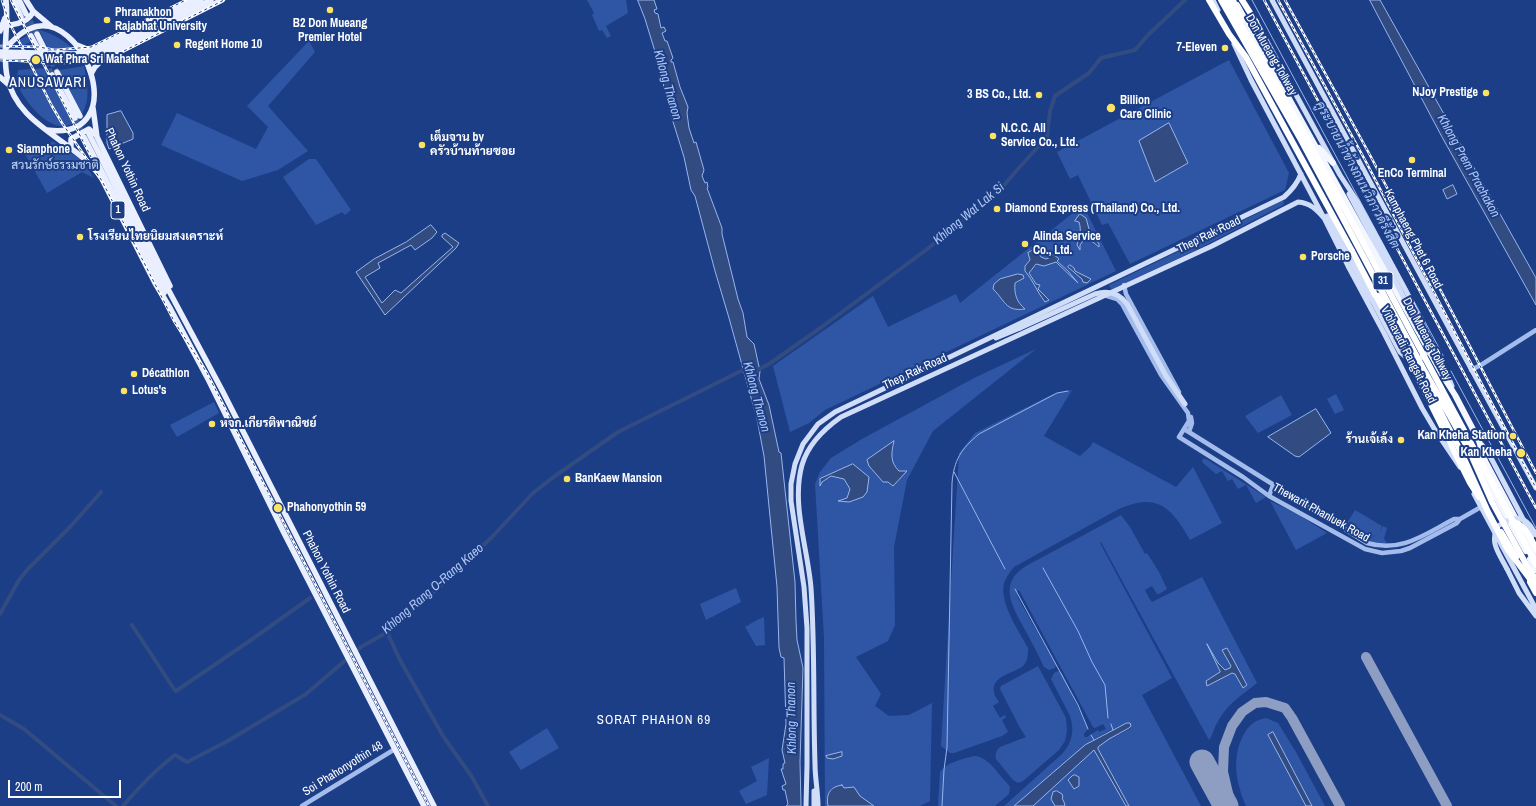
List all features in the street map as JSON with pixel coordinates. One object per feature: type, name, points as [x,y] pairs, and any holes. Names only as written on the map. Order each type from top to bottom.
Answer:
[{"type":"highway","points":[[1209,0],[1269,96],[1406,354],[1470,483],[1502,533],[1536,593]]},
{"type":"highway","name":"Vibhavadi Rangsit Road","points":[[1221,0],[1431,387],[1484,476],[1536,570]]},
{"type":"highway","name":"Don Mueang Tollway","points":[[1221,0],[1300,140],[1468,450],[1508,533],[1536,580]]},
{"type":"highway","name":"Don Mueang Tollway","points":[[1227,0],[1305,135],[1536,564]]},
{"type":"highway","points":[[1233,0],[1249,40]]},
{"type":"highway","name":"Vibhavadi Rangsit Road","points":[[1233,0],[1442,376],[1455,395],[1479,441],[1486,461],[1536,557]]},
{"type":"highway","points":[[1242,0],[1256,22]]},
{"type":"highway","points":[[1312,140],[1333,163]]},
{"type":"highway","points":[[1367,281],[1391,314]]},
{"type":"highway","name":"Don Mueang Tollway","points":[[1424,370],[1434,399],[1461,452],[1488,512],[1508,550],[1536,587]]},
{"type":"highway","points":[[1509,520],[1522,525],[1536,549]]},
{"type":"main road","points":[[6,0],[6,67],[9,86]]},
{"type":"main road","points":[[13,0],[24,15],[19,0]]},
{"type":"main road","points":[[26,0],[33,11],[76,45],[87,49],[95,49]]},
{"type":"main road","points":[[101,61],[90,57],[90,52],[192,0]]},
{"type":"main road","points":[[0,54],[72,54],[92,52],[110,46],[201,0]]},
{"type":"main road","points":[[0,54],[83,58],[102,55],[210,0]]},
{"type":"main road","points":[[91,74],[101,61],[222,0]]},
{"type":"main road","name":"Vibhavadi Rangsit Road","points":[[1213,0],[1251,80],[1422,408],[1434,430],[1460,467],[1533,610]]},
{"type":"main road","name":"Vibhavadi Rangsit Road","points":[[1246,0],[1256,22],[1333,163],[1357,201],[1406,290],[1445,369],[1455,395]]},
{"type":"main road","name":"Kamphaeng Phet 6 Road","points":[[1272,0],[1536,488]]},
{"type":"main road","points":[[0,31],[7,11]]},
{"type":"main road","points":[[6,22],[10,25],[16,24],[29,18],[33,11]]},
{"type":"main road","points":[[0,54],[19,35],[30,28],[42,26],[54,28]]},
{"type":"main road","points":[[34,35],[44,53]]},
{"type":"main road","points":[[0,77],[9,86],[24,111],[45,129],[62,131],[75,128],[82,124],[93,108],[94,88],[87,61],[76,45]]},
{"type":"main road","points":[[54,73],[77,117]]},
{"type":"main road","name":"Phahon Yothin Road","points":[[93,108],[97,137],[168,279],[178,305]]},
{"type":"main road","name":"Phahon Yothin Road","points":[[45,129],[89,164],[99,175],[155,283],[209,382],[316,596],[424,806]]},
{"type":"main road","points":[[71,149],[71,139],[87,130],[91,130],[97,137]]},
{"type":"main road","name":"Phahon Yothin Road","points":[[170,308],[155,273],[87,136],[161,276],[178,305],[434,806]]},
{"type":"main road","points":[[1295,164],[1310,184],[1400,352],[1410,359],[1416,360],[1422,358],[1428,349],[1428,344],[1340,175]]},
{"type":"main road","name":"Thep Rak Road","points":[[806,806],[808,765],[807,628],[804,594],[791,501],[791,484],[795,464],[803,444],[818,424],[835,412],[1284,197],[1298,182],[1301,174]]},
{"type":"main road","points":[[1284,197],[1289,207]]},
{"type":"main road","name":"Thep Rak Road","points":[[818,806],[815,765],[813,615],[811,586],[798,500],[802,464],[812,446],[825,429],[841,417],[1212,246],[1298,202],[1306,202],[1315,208],[1324,218]]},
{"type":"main road","points":[[985,340],[1004,336],[1095,294],[1107,292],[1113,293],[1118,295],[1127,304],[1166,376],[1186,404]]},
{"type":"main road","name":"Vibhavadi Rangsit Road","points":[[1479,441],[1490,458],[1536,543]]},
{"type":"main road","points":[[1536,535],[1529,523],[1520,518],[1509,520],[1498,526],[1493,538],[1494,544],[1519,593],[1536,616]]},
{"type":"main road","points":[[316,596],[324,591]]},
{"type":"main road","points":[[396,751],[404,748]]},
{"type":"main road","name":"Thep Rak Road","points":[[808,765],[811,800],[814,806]]},
{"type":"main road","name":"Thep Rak Road","points":[[809,806],[815,765]]},
{"type":"street","points":[[1124,286],[1125,291],[1186,404],[1192,419],[1187,431]]},
{"type":"street","points":[[1104,295],[1117,299],[1122,304],[1161,375],[1188,413],[1189,421],[1187,431]]},
{"type":"street","points":[[1122,304],[1124,298],[1129,298]]},
{"type":"street","points":[[1471,370],[1536,330]]},
{"type":"street","name":"Thewarit Phanluek Road","points":[[1460,519],[1454,518],[1408,543],[1386,547],[1367,543],[1187,431],[1179,437],[1243,477],[1270,496],[1365,549],[1386,553],[1410,548],[1457,523],[1460,519],[1481,507]]},
{"type":"street","points":[[1270,496],[1273,485]]},
{"type":"street","points":[[1365,549],[1367,543]]},
{"type":"street","points":[[1386,547],[1386,553]]},
{"type":"street","name":"Soi Phahonyothin 48","points":[[302,806],[396,751]]},
{"type":"green space","points":[[587,0],[626,0],[628,13],[606,26],[611,36],[607,38],[602,30],[599,31],[592,15],[594,13]]},
{"type":"green space","points":[[39,30],[63,41],[78,54],[82,60],[55,63],[40,32],[31,36],[32,41],[22,46],[20,40]]},
{"type":"green space","points":[[309,41],[315,52],[268,106],[308,151],[278,170],[242,181],[161,145],[177,113],[256,149],[268,127],[247,106]]},
{"type":"green space","points":[[1229,60],[1289,173],[1285,190],[1130,264],[1108,223],[1102,225],[1078,175],[1070,179],[1057,152]]},
{"type":"green space","points":[[84,66],[87,84],[87,102],[82,114],[59,70]]},
{"type":"green space","points":[[47,68],[74,122],[66,126],[48,122],[40,115],[25,98],[16,80],[18,70]]},
{"type":"green space","name":"สวนรักษ์ธรรมชาติ","points":[[52,141],[82,160],[94,178],[82,172],[47,193],[25,154],[30,147],[39,155]]},
{"type":"green space","points":[[309,159],[316,159],[351,210],[345,215],[342,212],[316,225],[283,177]]},
{"type":"green space","points":[[1281,201],[1284,201],[1283,205],[1194,251],[1111,290],[1109,285]]},
{"type":"green space","points":[[1083,205],[1116,271],[825,410],[809,423],[790,432],[773,366],[873,296],[888,327],[956,294],[960,303]],"holes":[[[1077,218],[1086,218],[1089,229],[1098,247],[1088,238],[1085,238],[1080,245],[1080,249],[1078,241],[1080,227],[1079,222],[1075,221]],[[1040,246],[1039,254],[1041,257],[1046,260],[1053,254],[1059,259],[1057,261],[1068,271],[1056,262],[1035,266],[1029,273],[1040,290],[1049,299],[1045,302],[1025,271],[1025,266]],[[1018,274],[1024,278],[1015,284],[1015,291],[1017,298],[1025,309],[1004,303],[998,293],[1000,279]]]},
{"type":"green space","points":[[1036,349],[933,431],[907,480],[894,547],[895,625],[888,641],[856,657],[881,694],[875,706],[889,716],[909,715],[932,703],[930,801],[920,806],[825,806],[824,638],[815,484],[820,472],[831,458],[862,439],[974,378]]},
{"type":"green space","points":[[1072,390],[1044,436],[1080,456],[1090,447],[1093,442],[1176,487],[1193,467],[1222,523],[1190,540],[1183,528],[1168,510],[1151,502],[1140,502],[1115,511],[1014,567],[1004,583],[1004,599],[1011,617],[1028,648],[1028,653],[1027,660],[1023,666],[1000,678],[994,686],[994,694],[999,702],[993,706],[1000,718],[1005,715],[1006,717],[1002,720],[1008,732],[1002,736],[954,753],[950,753],[941,746],[959,453],[975,433],[1053,394]]},
{"type":"green space","points":[[1336,394],[1344,410],[1335,414],[1327,399]]},
{"type":"green space","points":[[1281,395],[1292,415],[1258,433],[1245,416]]},
{"type":"green space","points":[[214,402],[219,413],[177,437],[170,425]]},
{"type":"green space","points":[[1203,459],[1206,459],[1266,497],[1256,503],[1246,485],[1238,489],[1232,479],[1228,481],[1222,471],[1216,474],[1203,463]]},
{"type":"green space","points":[[1270,501],[1297,514],[1327,533],[1296,550]]},
{"type":"green space","points":[[1355,510],[1382,526],[1380,532],[1367,541],[1344,528]]},
{"type":"green space","points":[[1121,515],[1130,527],[1145,554],[1147,553],[1159,572],[1167,589],[1159,594],[1157,594],[1152,586],[1145,590],[1152,602],[1202,577],[1257,683],[1235,700],[1226,710],[1217,723],[1209,740],[1101,542],[1100,543],[1172,678],[1142,695],[1201,806],[1129,806],[1098,747],[1107,740],[1130,729],[1131,726],[1129,722],[1091,741],[1126,806],[1004,806],[1062,754],[1068,746],[1072,736],[1072,721],[1051,679],[1054,673],[1058,671],[1062,673],[1088,729],[1084,734],[1084,737],[1087,737],[1098,730],[1099,732],[1106,729],[1103,724],[1095,728],[1093,727],[1019,590],[1016,592],[1018,598],[1056,665],[1055,668],[1049,670],[1044,667],[1012,603],[1010,587],[1012,580],[1017,573],[1026,566]]},
{"type":"green space","points":[[1383,526],[1387,528],[1384,539],[1388,544],[1383,545],[1368,541],[1380,532]]},
{"type":"green space","points":[[736,588],[741,602],[706,620],[700,604]]},
{"type":"green space","points":[[764,617],[765,645],[756,646],[745,627]]},
{"type":"green space","points":[[1038,666],[1066,718],[1067,731],[1065,741],[1059,750],[1023,781],[1018,783],[1013,780],[996,759],[996,753],[1000,747],[1026,737],[1000,689],[1001,686]]},
{"type":"green space","points":[[1266,718],[1278,723],[1296,752],[1325,806],[1246,806],[1236,770],[1237,752],[1248,728],[1253,723]]},
{"type":"green space","points":[[547,728],[559,748],[521,770],[509,752]]},
{"type":"green space","points":[[974,756],[984,759],[992,766],[1010,787],[1009,794],[995,806],[938,806],[940,772],[951,763]]},
{"type":"green space","points":[[769,758],[767,795],[746,804],[739,791],[757,781],[751,767]]},
{"type":"water","name":"Khlong Thanon","points":[[638,0],[654,0],[657,9],[654,10],[655,13],[658,14],[661,28],[664,27],[666,31],[662,33],[665,41],[667,41],[673,58],[671,62],[673,62],[680,87],[688,107],[687,113],[689,128],[694,143],[696,142],[704,170],[702,176],[705,183],[707,182],[707,188],[722,228],[722,234],[738,299],[743,313],[747,337],[754,344],[760,371],[759,379],[769,405],[779,452],[781,453],[795,582],[797,640],[803,668],[800,762],[801,806],[786,806],[788,804],[785,790],[783,790],[782,786],[786,784],[781,769],[783,769],[783,764],[785,763],[782,750],[786,724],[784,658],[781,657],[779,648],[777,587],[764,456],[757,419],[695,196],[691,190],[684,157],[670,112],[657,58]]},
{"type":"water","name":"Khlong Prem Prachakon","points":[[1370,0],[1380,0],[1536,278],[1536,305],[1442,137]]},
{"type":"water","points":[[121,111],[133,133],[133,139],[109,149],[107,143],[107,115]]},
{"type":"water","points":[[1169,123],[1188,163],[1155,182],[1139,141]]},
{"type":"water","points":[[1453,185],[1457,194],[1447,199],[1443,190]]},
{"type":"water","points":[[1080,214],[1086,218],[1089,229],[1099,244],[1099,247],[1088,238],[1085,238],[1080,245],[1080,250],[1077,245],[1080,228],[1079,222],[1075,221]]},
{"type":"water","points":[[431,225],[437,232],[432,238],[415,250],[411,245],[378,263],[380,268],[365,277],[382,303],[395,290],[401,293],[453,247],[442,237],[442,235],[445,233],[459,243],[456,248],[385,315],[356,272],[374,259],[406,242]]},
{"type":"water","points":[[1040,246],[1043,247],[1039,251],[1041,257],[1046,259],[1051,257],[1053,254],[1059,259],[1057,261],[1078,283],[1056,262],[1044,266],[1036,264],[1029,273],[1036,284],[1040,285],[1038,289],[1049,300],[1045,302],[1025,271],[1025,266],[1030,260],[1028,253]]},
{"type":"water","points":[[1070,265],[1075,271],[1091,279],[1087,283],[1083,282],[1082,279],[1068,267]]},
{"type":"water","points":[[1018,274],[1023,275],[1024,278],[1015,283],[1015,291],[1018,301],[1025,309],[1013,309],[1009,307],[993,289],[994,284],[1000,279]]},
{"type":"water","points":[[1316,409],[1331,433],[1299,457],[1295,456],[1268,437]]},
{"type":"water","points":[[894,441],[892,454],[894,464],[899,471],[907,471],[893,486],[888,482],[883,482],[869,466],[867,460]]},
{"type":"water","points":[[853,464],[869,477],[867,492],[863,497],[849,502],[838,501],[847,498],[850,489],[844,479],[831,476],[822,482],[820,486],[820,479]]},
{"type":"water","points":[[1207,644],[1218,663],[1225,670],[1231,666],[1222,650],[1227,648],[1247,685],[1243,688],[1235,674],[1232,673],[1207,686],[1206,681],[1220,672]]},
{"type":"water","points":[[1127,723],[1130,723],[1131,726],[1129,728],[1109,739],[1098,747],[1098,749],[1129,806],[1126,806],[1094,750],[1033,806],[1014,806],[1085,745]]},
{"type":"water","points":[[1273,732],[1312,806],[1306,806],[1268,735]]},
{"type":"water","points":[[842,752],[842,756],[833,759],[827,758],[826,756]]},
{"type":"water","points":[[1075,775],[1079,777],[1079,786],[1074,789],[1068,780]]},
{"type":"water","points":[[842,785],[844,788],[854,787],[860,796],[874,806],[828,806],[829,792]]},
{"type":"water","points":[[1057,791],[1062,794],[1065,806],[1055,806],[1051,799],[1053,792]]},
{"type":"waterway","name":"Khlong Wat Lak Si","points":[[756,371],[769,364],[819,329],[926,250],[1000,190],[1047,137],[1050,111],[1055,96],[1089,73],[1101,58],[1135,50],[1148,35],[1185,0]]},
{"type":"waterway","name":"คูระบายน้ำข้างถนนวิภาวดีรังสิต","points":[[1252,0],[1445,359]]},
{"type":"waterway","name":"Khlong Rang O-Rang Kaeo","points":[[123,806],[148,779],[175,755],[187,762],[226,742],[306,694],[361,647],[391,630],[492,537],[533,493],[555,476],[618,432],[747,368]]},
{"type":"waterway","name":"คูระบายน้ำข้างถนนวิภาวดีรังสิต","points":[[1451,371],[1536,528]]},
{"type":"waterway","points":[[942,806],[947,747],[952,483],[957,461],[967,445],[979,434],[1057,393],[1068,391]]},
{"type":"waterway","points":[[954,472],[1005,569]]},
{"type":"waterway","points":[[0,614],[19,580],[27,570],[71,526],[101,492]]},
{"type":"waterway","points":[[1043,568],[1078,631],[1092,662],[1105,685],[1108,718]]},
{"type":"waterway","points":[[1015,589],[1078,705],[1088,729]]},
{"type":"waterway","points":[[132,625],[176,691],[310,598]]},
{"type":"waterway","points":[[387,632],[400,660],[443,736],[472,777],[488,806]]},
{"type":"waterway","name":"Khlong Rang O-Rang Kaeo","points":[[0,715],[24,729],[116,806]]},
{"type":"waterway","points":[[1111,724],[1113,730]]},
{"type":"waterway","points":[[1091,735],[1094,740]]},
{"type":"taxiway","points":[[1366,657],[1447,806]]},
{"type":"taxiway","points":[[1231,806],[1223,772],[1224,747],[1232,726],[1242,712],[1255,703],[1266,702],[1285,708],[1292,718],[1340,806]]},
{"type":"runway","points":[[1202,762],[1226,806]]},
{"type":"tunnel","points":[[26,14],[37,34]]},
{"type":"tunnel","points":[[21,17],[31,36]]},
{"type":"tunnel","points":[[41,54],[52,75]]},
{"type":"tunnel","points":[[47,54],[57,72]]},
{"type":"tunnel","points":[[75,118],[84,137]]},
{"type":"railway","points":[[2,0],[9,22],[52,106],[102,181],[174,321],[207,373],[429,806]]},
{"type":"railway","points":[[11,0],[91,157]]},
{"type":"railway","points":[[0,46],[39,47],[55,50],[91,47],[186,0]]},
{"type":"railway","points":[[0,60],[76,63],[105,59],[118,54],[224,0]]},
{"type":"railway","points":[[1264,0],[1536,508]]},
{"type":"railway","points":[[1278,0],[1365,160],[1536,488]]},
{"type":"railway","points":[[1285,0],[1371,157],[1536,473]]},
{"type":"place","name":"B2 Don Mueang Premier Hotel","points":[[330,10]]},
{"type":"place","name":"Phranakhon Rajabhat University","points":[[107,20]]},
{"type":"place","name":"Regent Home 10","points":[[177,45]]},
{"type":"place","name":"7-Eleven","points":[[1225,48]]},
{"type":"place","name":"Wat Phra Sri Mahathat","points":[[36,60]]},
{"type":"place","name":"NJoy Prestige","points":[[1486,93]]},
{"type":"place","name":"3 BS Co., Ltd.","points":[[1039,95]]},
{"type":"place","name":"Billion Care Clinic","points":[[1111,108]]},
{"type":"place","name":"N.C.C. All Service Co., Ltd.","points":[[993,136]]},
{"type":"place","name":"เต็มจาน by ครัวบ้านท้ายซอย","points":[[422,145]]},
{"type":"place","name":"Siamphone","points":[[9,150]]},
{"type":"place","name":"EnCo Terminal","points":[[1412,160]]},
{"type":"place","name":"Diamond Express (Thailand) Co., Ltd.","points":[[997,209]]},
{"type":"place","name":"โรงเรียนไทยนิยมสงเคราะห์","points":[[80,237]]},
{"type":"place","name":"Alinda Service Co., Ltd.","points":[[1025,244]]},
{"type":"place","name":"Porsche","points":[[1303,257]]},
{"type":"place","name":"Décathlon","points":[[134,374]]},
{"type":"place","name":"Lotus's","points":[[124,391]]},
{"type":"place","name":"หจก.เกียรติพาณิชย์","points":[[212,424]]},
{"type":"place","name":"Kan Kheha Station","points":[[1513,436]]},
{"type":"place","name":"ร้านเจ้เล้ง","points":[[1401,440]]},
{"type":"place","name":"Kan Kheha","points":[[1521,453]]},
{"type":"place","name":"BanKaew Mansion","points":[[567,479]]},
{"type":"place","name":"Phahonyothin 59","points":[[278,508]]},
{"type":"district","name":"ANUSAWARI","points":[[48,83]]},
{"type":"district","name":"SORAT PHAHON 69","points":[[654,721]]}]
